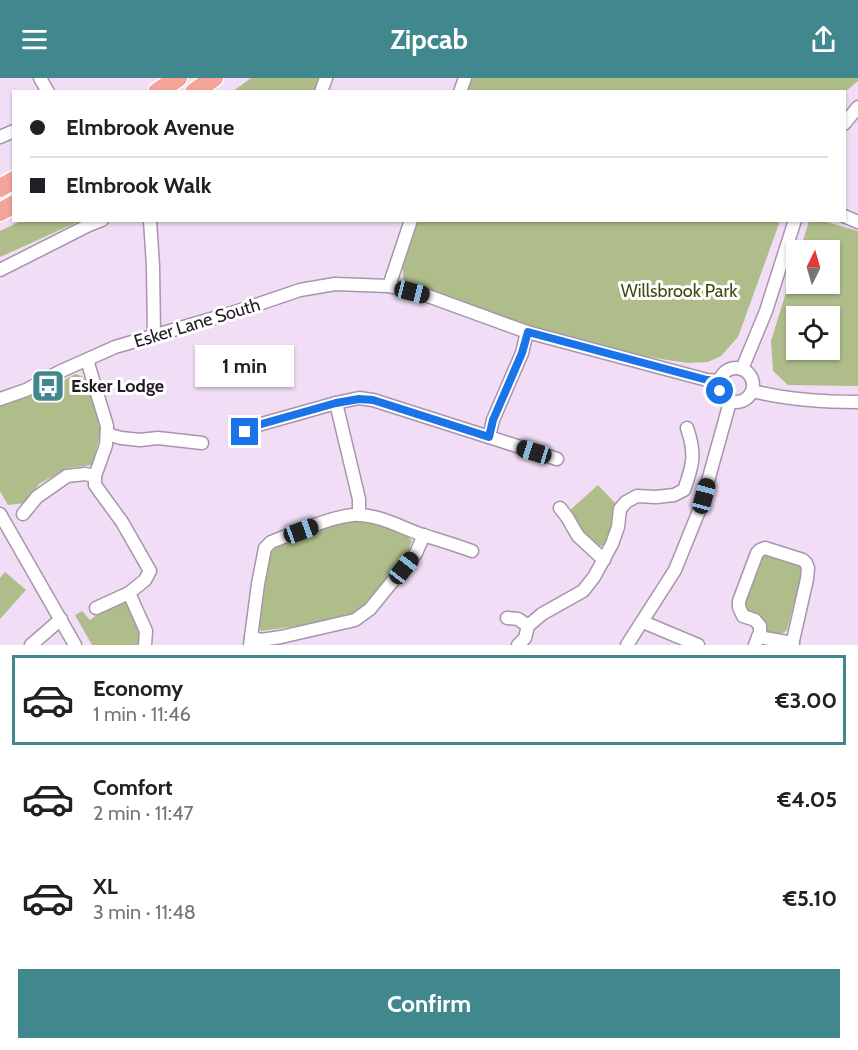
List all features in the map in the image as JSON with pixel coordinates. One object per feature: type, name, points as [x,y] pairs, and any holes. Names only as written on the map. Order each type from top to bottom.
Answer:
[{"type":"highway","points":[[160,90],[178,78]]},
{"type":"highway","points":[[197,90],[214,78]]},
{"type":"street","points":[[846,122],[858,107]]},
{"type":"street","points":[[0,270],[97,222]]},
{"type":"street","points":[[150,222],[154,336]]},
{"type":"street","points":[[389,286],[410,222]]},
{"type":"street","points":[[741,369],[766,311],[794,222]]},
{"type":"street","name":"Esker Lane South","points":[[0,399],[26,390],[59,372],[115,347],[235,312],[300,290],[335,284],[389,286],[428,296],[528,332],[707,380],[719,381]]},
{"type":"street","points":[[489,437],[493,420],[522,353],[528,332]]},
{"type":"street","points":[[87,360],[107,426],[106,445],[95,476],[95,485],[122,522],[150,571],[145,580],[129,593],[96,608]]},
{"type":"street","points":[[730,369],[741,369],[751,376],[753,391],[745,400],[730,402],[720,391],[719,381],[721,376],[730,369]]},
{"type":"street","points":[[753,391],[820,402],[858,402]]},
{"type":"street","points":[[245,432],[258,425],[336,403],[359,399],[373,400],[557,459]]},
{"type":"street","points":[[627,645],[675,570],[701,506],[730,402]]},
{"type":"street","points":[[336,403],[359,499],[358,514]]},
{"type":"street","points":[[518,645],[525,638],[528,626],[542,614],[583,591],[594,577],[612,544],[618,527],[620,509],[626,502],[638,496],[674,495],[684,490],[692,467],[693,451],[687,428]]},
{"type":"street","points":[[107,434],[140,440],[158,438],[202,443]]},
{"type":"street","points":[[23,514],[37,497],[67,476],[85,474],[95,476]]},
{"type":"street","points":[[560,508],[578,536],[604,560]]},
{"type":"street","points":[[0,514],[75,645]]},
{"type":"street","points":[[424,535],[416,553],[370,609],[355,620],[281,637],[250,641],[265,548],[271,542],[333,519],[358,514],[378,518],[472,551]]},
{"type":"street","points":[[765,548],[803,560],[808,568],[792,644],[757,641],[760,626],[755,620],[743,616],[739,601],[757,553],[765,548]]},
{"type":"street","points":[[129,593],[146,631],[145,645]]},
{"type":"street","points":[[507,618],[518,620],[528,626]]},
{"type":"street","points":[[31,645],[61,619]]},
{"type":"street","points":[[643,622],[698,645]]},
{"type":"green space","points":[[251,78],[321,78],[315,90],[235,90]]},
{"type":"green space","points":[[472,78],[858,78],[858,81],[846,91],[468,90]]},
{"type":"green space","points":[[19,222],[78,222],[0,257],[0,231]]},
{"type":"green space","name":"Willsbrook Park","points":[[417,222],[780,222],[738,337],[721,356],[708,362],[688,363],[618,351],[539,329],[404,284],[402,260]]},
{"type":"green space","points":[[809,222],[826,222],[858,231],[858,386],[788,385],[773,371],[771,341],[786,292],[840,294],[840,240],[803,240]]},
{"type":"green space","points":[[75,374],[82,376],[88,383],[101,432],[92,465],[68,468],[39,484],[25,503],[8,505],[0,491],[0,406],[47,390]]},
{"type":"green space","points":[[598,485],[617,505],[612,529],[606,543],[602,546],[597,546],[590,541],[569,511]]},
{"type":"green space","points":[[361,521],[395,530],[412,541],[408,552],[359,611],[306,625],[261,631],[258,625],[259,613],[268,557],[278,544],[338,524]]},
{"type":"green space","points":[[765,552],[802,566],[787,630],[776,635],[767,631],[762,617],[747,612],[743,601],[761,553]]},
{"type":"green space","points":[[5,572],[26,590],[0,619],[0,578]]},
{"type":"green space","points":[[119,599],[127,604],[142,634],[141,645],[92,645],[75,615],[82,611],[90,620]]},
{"type":"place","name":"Esker Lodge","points":[[48,386]]},
{"type":"route","points":[[245,432],[258,425],[336,403],[359,399],[373,400],[489,437],[493,420],[522,353],[528,332],[707,380],[719,381],[720,391]]}]
